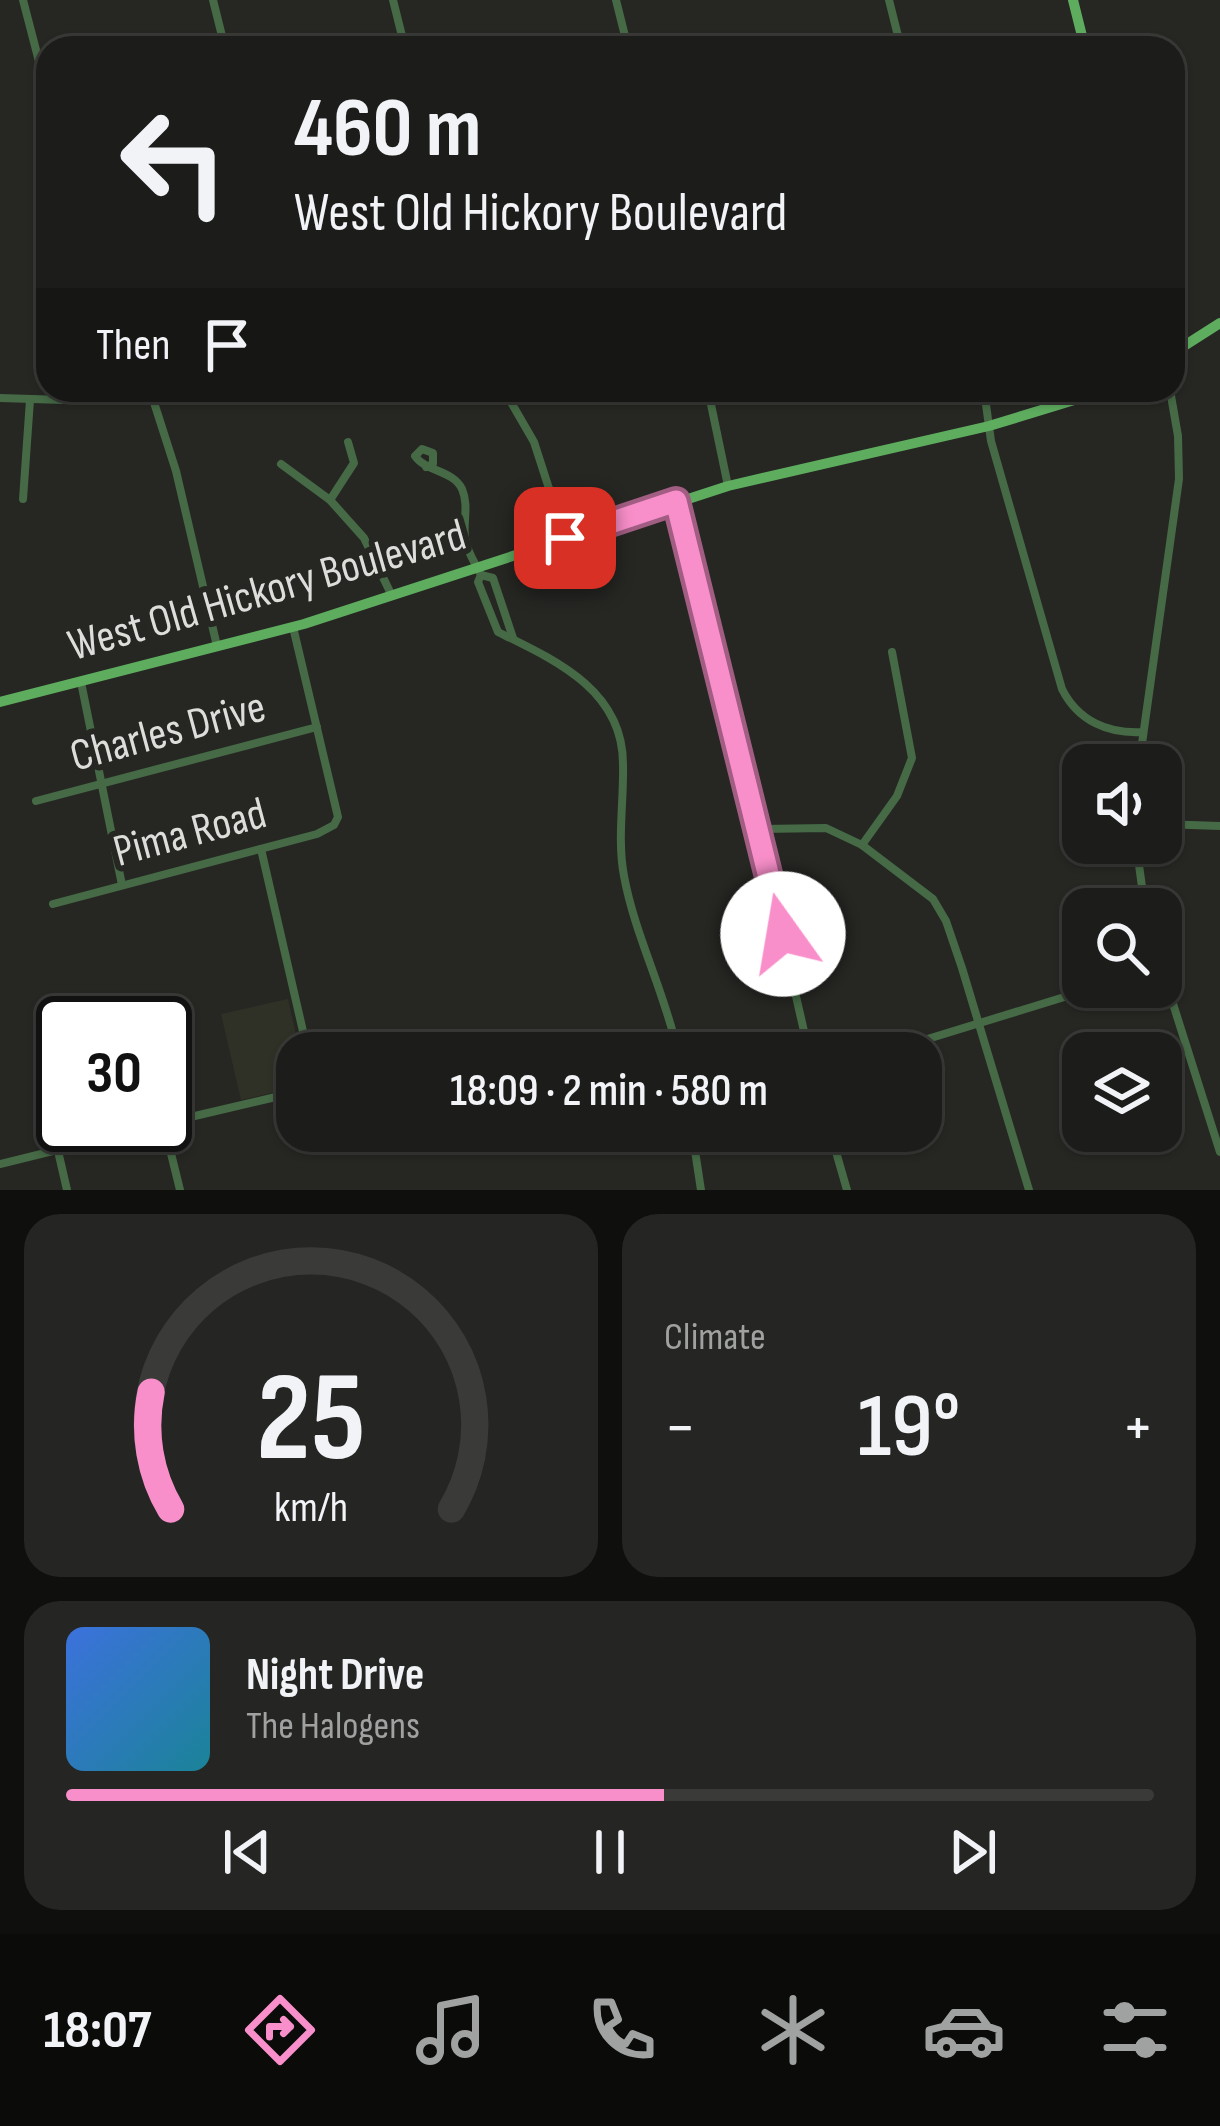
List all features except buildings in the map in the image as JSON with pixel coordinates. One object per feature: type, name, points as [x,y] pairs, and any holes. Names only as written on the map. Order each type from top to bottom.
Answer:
[{"type":"main road","points":[[1073,0],[1081,36]]},
{"type":"main road","points":[[1185,345],[1220,323]]},
{"type":"main road","name":"West Old Hickory Boulevard","points":[[0,702],[293,627],[480,572],[565,538],[728,486],[989,426],[1068,402]]},
{"type":"street","points":[[23,0],[36,50]]},
{"type":"street","points":[[213,0],[222,36]]},
{"type":"street","points":[[393,0],[402,36]]},
{"type":"street","points":[[616,0],[625,36]]},
{"type":"street","points":[[889,0],[898,36]]},
{"type":"street","points":[[0,398],[36,400]]},
{"type":"street","points":[[22,499],[30,400]]},
{"type":"street","points":[[155,402],[218,647]]},
{"type":"street","points":[[511,402],[534,442],[565,538]]},
{"type":"street","points":[[710,402],[728,486]]},
{"type":"street","points":[[986,402],[1054,671],[1068,701],[1096,724],[1127,733],[1143,732]]},
{"type":"street","points":[[1142,744],[1178,478],[1171,402]]},
{"type":"street","points":[[330,500],[354,463],[348,442]]},
{"type":"street","points":[[281,464],[330,500],[364,538],[392,598]]},
{"type":"street","points":[[426,467],[458,483],[464,493],[465,541],[498,632],[584,680],[616,723],[623,753],[623,873],[672,1032]]},
{"type":"street","points":[[676,501],[804,1032]]},
{"type":"street","points":[[480,572],[493,578],[513,640]]},
{"type":"street","points":[[293,627],[317,727]]},
{"type":"street","points":[[862,845],[897,796],[912,758],[892,652]]},
{"type":"street","points":[[81,682],[122,885]]},
{"type":"street","name":"Charles Drive","points":[[36,801],[317,727]]},
{"type":"street","name":"Pima Road","points":[[52,904],[327,830],[338,817],[317,727]]},
{"type":"street","points":[[1182,825],[1220,826]]},
{"type":"street","points":[[757,829],[826,828],[862,845],[923,889],[943,914],[1029,1190]]},
{"type":"street","points":[[261,849],[303,1032]]},
{"type":"street","points":[[942,1036],[1062,998]]},
{"type":"street","points":[[1174,1008],[1220,1152]]},
{"type":"street","points":[[192,1117],[276,1097]]},
{"type":"street","points":[[0,1164],[50,1152]]},
{"type":"street","points":[[58,1152],[67,1190]]},
{"type":"street","points":[[170,1152],[180,1190]]},
{"type":"street","points":[[695,1152],[700,1190]]},
{"type":"street","points":[[836,1152],[847,1190]]},
{"type":"shaded area","points":[[288,999],[295,1032],[276,1032],[276,1092],[241,1100],[221,1014]]},
{"type":"route","points":[[565,538],[676,501],[783,934]]}]
